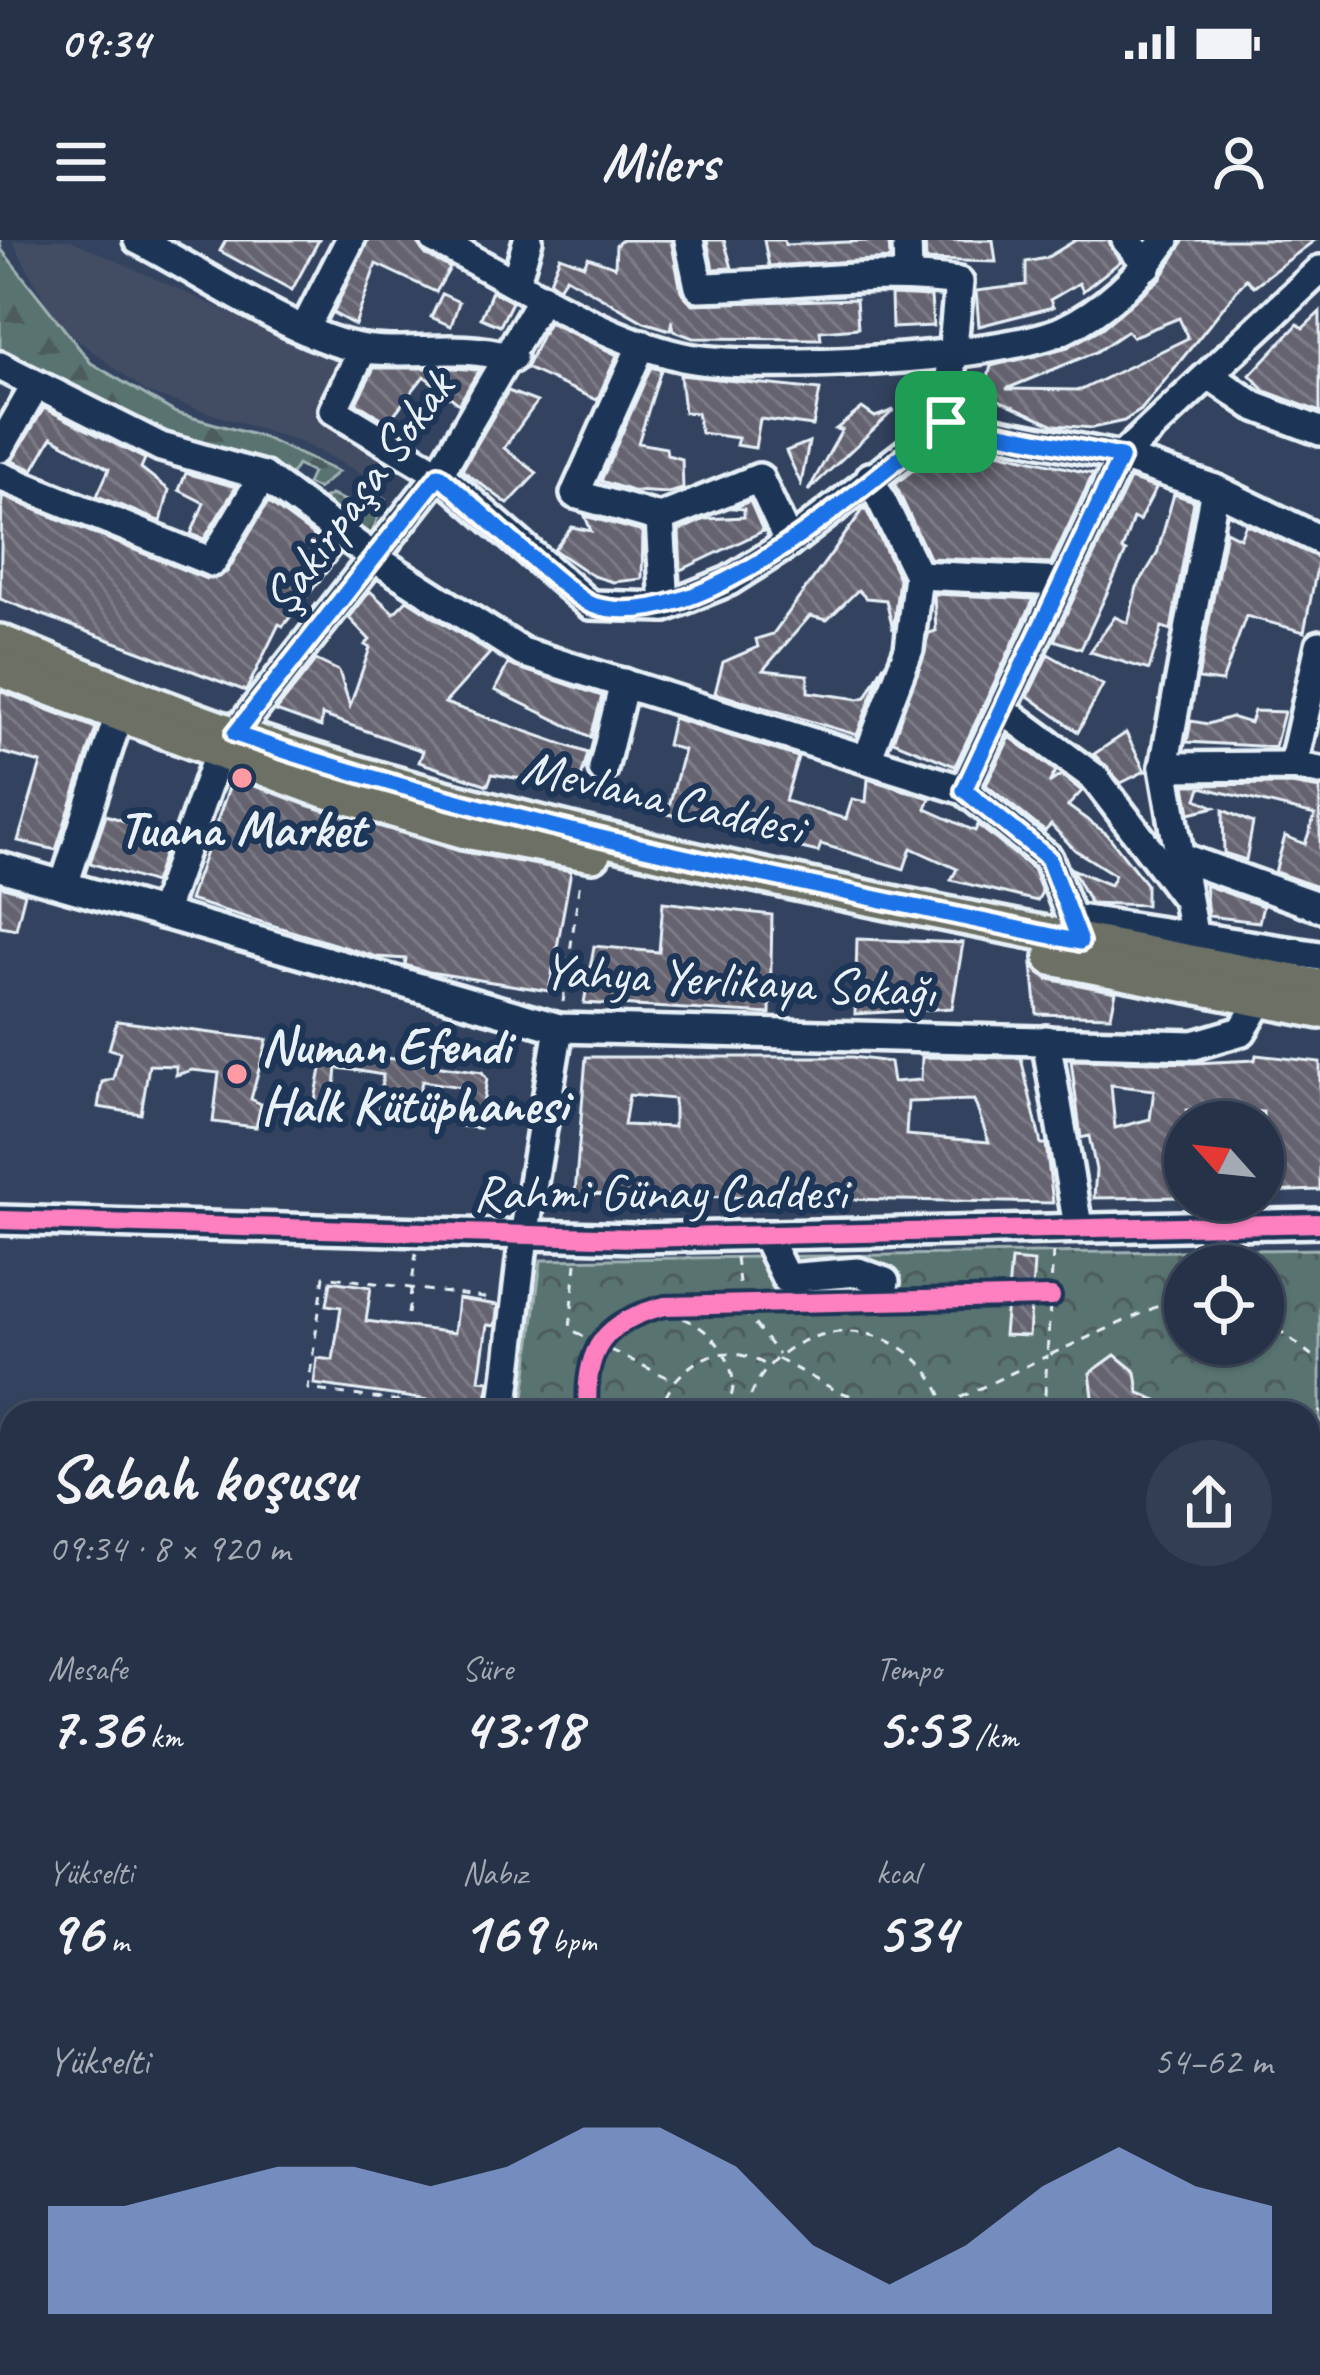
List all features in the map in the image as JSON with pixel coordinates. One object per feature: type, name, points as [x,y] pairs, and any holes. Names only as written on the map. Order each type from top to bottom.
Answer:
[{"type":"main road","name":"Mevlana Caddesi","points":[[0,642],[226,744],[465,831],[584,852],[1320,1011]]},
{"type":"main road","name":"Mevlana Caddesi","points":[[0,670],[118,718],[587,831],[1076,930],[1196,949],[1320,987]]},
{"type":"street","points":[[138,240],[189,251],[304,328],[363,349],[470,346],[512,358]]},
{"type":"street","points":[[304,328],[350,240]]},
{"type":"street","points":[[435,240],[642,344],[732,363],[953,353],[1062,330],[1104,304],[1148,265],[1165,240]]},
{"type":"street","points":[[516,281],[527,240]]},
{"type":"street","points":[[689,240],[699,287],[790,286],[908,274],[959,282],[946,422]]},
{"type":"street","points":[[907,240],[908,274]]},
{"type":"street","points":[[1126,240],[1148,265]]},
{"type":"street","points":[[964,790],[1121,457],[1212,377],[1320,270]]},
{"type":"street","name":"Şakirpaşa Sokak","points":[[162,914],[226,744],[439,475],[512,358],[542,297]]},
{"type":"street","points":[[642,344],[575,494],[660,518],[759,478],[789,543]]},
{"type":"street","points":[[363,349],[333,410],[439,475],[590,605],[665,607],[729,580],[789,543],[946,422],[1121,457],[1215,489],[1320,541]]},
{"type":"street","points":[[0,366],[161,447],[263,476],[376,559],[522,652],[964,790],[1048,858],[1076,930]]},
{"type":"street","points":[[1212,377],[1254,406],[1320,431]]},
{"type":"street","points":[[0,448],[36,385]]},
{"type":"street","points":[[0,476],[212,562],[263,476]]},
{"type":"street","points":[[867,759],[909,649],[917,575],[870,477]]},
{"type":"street","points":[[1215,489],[1164,767],[1196,949],[1320,956]]},
{"type":"street","points":[[660,518],[665,607]]},
{"type":"street","points":[[917,575],[1062,582]]},
{"type":"street","points":[[1164,767],[1306,769],[1320,647]]},
{"type":"street","points":[[603,769],[624,683]]},
{"type":"street","points":[[1003,710],[1095,778],[1189,902]]},
{"type":"street","points":[[65,882],[118,718]]},
{"type":"street","points":[[1183,858],[1320,907]]},
{"type":"street","name":"Yahya Yerlikaya Sokağı","points":[[0,867],[559,1028],[1194,1045],[1242,1031],[1260,1001]]},
{"type":"street","points":[[504,1401],[524,1236],[559,1028]]},
{"type":"street","points":[[1046,1040],[1066,1226]]},
{"type":"street","name":"Rahmi Günay Caddesi","points":[[0,1220],[579,1237],[1320,1223]]},
{"type":"street","points":[[751,1235],[786,1278],[858,1272],[885,1282]]},
{"type":"path","points":[[559,1028],[584,852]]},
{"type":"path","points":[[1045,1401],[1051,1293],[1066,1226]]},
{"type":"path","points":[[408,1314],[419,1233]]},
{"type":"path","points":[[722,1308],[751,1235]]},
{"type":"path","points":[[579,1237],[570,1329],[675,1381]]},
{"type":"path","points":[[398,1401],[308,1389],[324,1276],[516,1302]]},
{"type":"path","points":[[1158,1281],[1164,1281]]},
{"type":"path","points":[[953,1401],[1164,1303]]},
{"type":"path","points":[[591,1401],[589,1372],[601,1346],[627,1315],[665,1306],[763,1307]]},
{"type":"path","points":[[722,1308],[777,1356],[837,1391],[868,1401]]},
{"type":"path","points":[[601,1346],[634,1319],[661,1314],[700,1326],[722,1353],[733,1384],[729,1401]]},
{"type":"path","points":[[751,1401],[777,1356],[830,1331],[879,1335],[925,1366],[943,1401]]},
{"type":"path","points":[[1284,1334],[1320,1362]]},
{"type":"path","points":[[664,1401],[694,1359],[722,1353],[768,1366]]},
{"type":"shaded area","points":[[12,240],[71,240],[345,366],[323,411],[406,462],[385,485],[300,442],[148,393],[57,324]]},
{"type":"green space","points":[[0,240],[1,249],[91,363],[176,413],[262,437],[338,472],[318,489],[307,484],[312,473],[297,465],[289,478],[251,459],[167,436],[0,349]]},
{"type":"green space","points":[[364,488],[385,499],[370,537],[352,532],[323,499],[331,495],[353,504]]},
{"type":"green space","points":[[1320,1249],[1320,1401],[523,1401],[541,1260],[1164,1251],[1164,1365],[1284,1365],[1284,1250]]},
{"type":"building","points":[[226,240],[319,240],[292,290],[220,251]]},
{"type":"building","points":[[368,240],[417,240],[426,255],[450,268],[436,292],[376,264],[355,325],[333,313]]},
{"type":"building","points":[[622,240],[671,240],[681,291],[692,304],[856,299],[858,328],[820,331],[821,339],[693,338],[674,331],[672,320],[670,330],[644,322],[566,277],[559,287],[550,281],[560,256],[584,265],[588,257],[615,267],[616,245]]},
{"type":"building","points":[[707,240],[724,240],[732,268],[713,269]]},
{"type":"building","points":[[764,240],[784,240],[785,245],[889,240],[890,259],[769,266]]},
{"type":"building","points":[[925,240],[993,240],[996,262],[926,260]]},
{"type":"building","points":[[1076,240],[1108,240],[1121,261],[1083,291],[1079,283],[1050,300],[1053,307],[979,326],[976,291],[1026,285],[1026,262],[1046,258]]},
{"type":"building","points":[[1184,240],[1315,240],[1254,286],[1246,279],[1141,410],[1124,421],[1092,428],[1055,425],[990,396],[982,399],[984,393],[976,389],[985,389],[991,366],[1068,347],[1102,328],[1161,278]],"holes":[[[1179,318],[1188,338],[1081,390],[1006,389],[1096,352],[1127,331],[1132,337]]]},
{"type":"building","points":[[492,291],[512,302],[500,326],[481,318]]},
{"type":"building","points":[[442,294],[459,302],[451,326],[431,317]]},
{"type":"building","points":[[891,295],[931,297],[933,326],[892,328]]},
{"type":"building","points":[[1320,312],[1320,412],[1265,391],[1250,375],[1298,324],[1303,328]]},
{"type":"building","points":[[548,322],[617,355],[597,400],[526,368]]},
{"type":"building","points":[[651,367],[661,370],[638,443],[666,448],[667,455],[682,459],[683,489],[668,493],[632,491],[601,481]]},
{"type":"building","points":[[374,368],[479,370],[459,404],[424,376],[388,422],[356,403]]},
{"type":"building","points":[[680,375],[820,390],[813,426],[760,419],[755,448],[736,445],[738,438],[701,433],[697,413],[684,412]]},
{"type":"building","points":[[508,391],[537,402],[504,448],[537,473],[508,504],[462,470]]},
{"type":"building","points":[[44,408],[145,459],[141,468],[169,490],[161,522],[97,496],[109,469],[52,437],[33,470],[12,461]]},
{"type":"building","points":[[862,408],[875,417],[894,410],[808,491],[842,430],[836,429]]},
{"type":"building","points":[[809,442],[801,484],[786,451]]},
{"type":"building","points":[[944,446],[972,446],[1093,474],[1051,563],[929,558],[895,484]]},
{"type":"building","points":[[186,473],[236,487],[204,539],[191,534],[204,503],[179,490]]},
{"type":"building","points":[[1130,479],[1156,488],[1139,521],[1133,518],[1122,550],[1126,552],[1081,649],[1054,640]]},
{"type":"building","points":[[1174,494],[1194,501],[1171,630],[1162,627],[1149,670],[1090,652],[1115,617],[1128,623],[1137,587],[1157,554]]},
{"type":"building","points":[[2,496],[206,579],[227,572],[268,502],[340,555],[283,626],[279,624],[246,691],[0,599]]},
{"type":"building","points":[[750,501],[763,531],[681,570],[679,531],[705,519],[744,517],[744,509],[734,508]]},
{"type":"building","points":[[865,507],[899,578],[893,630],[886,600],[866,598],[858,590],[827,620],[810,616],[763,670],[808,675],[808,692],[859,699],[866,697],[884,664],[857,735],[715,693],[723,662],[758,647],[756,639],[773,634]]},
{"type":"building","points":[[585,516],[643,532],[642,579],[613,582],[593,576],[554,550],[572,527],[591,531]]},
{"type":"building","points":[[1246,524],[1319,558],[1304,632],[1246,616],[1222,682],[1198,679],[1226,531],[1240,538]]},
{"type":"building","points":[[370,591],[394,613],[407,600],[490,653],[445,703],[588,753],[576,796],[539,782],[492,774],[488,785],[419,762],[423,751],[322,715],[321,727],[276,711],[316,660],[339,671],[350,706],[370,640],[349,618]]},
{"type":"building","points":[[934,594],[1034,599],[955,766],[893,741],[929,633],[936,631]]},
{"type":"building","points":[[1048,654],[1103,685],[1078,732],[1028,696]]},
{"type":"building","points":[[508,664],[602,696],[591,737],[495,690]]},
{"type":"building","points":[[0,691],[96,728],[56,850],[18,841],[41,763],[0,752]]},
{"type":"building","points":[[1254,711],[1284,712],[1275,747],[1187,742],[1191,721],[1208,724],[1231,717],[1250,723]]},
{"type":"building","points":[[673,718],[798,757],[785,801],[846,819],[852,799],[866,802],[868,779],[930,798],[926,809],[975,831],[978,825],[1033,869],[1042,892],[1037,901],[951,880],[957,869],[911,848],[904,869],[821,844],[818,852],[751,836],[754,829],[667,814],[684,750],[667,745]]},
{"type":"building","points":[[1126,733],[1145,771],[1121,783],[1094,754]]},
{"type":"building","points":[[1010,737],[1056,771],[1049,783],[1061,775],[1082,791],[1068,806],[1107,834],[1146,884],[1146,905],[1090,903],[1072,869],[1110,885],[1115,875],[1075,850],[1051,825],[1045,831],[986,785]]},
{"type":"building","points":[[232,779],[459,851],[571,871],[549,991],[429,972],[405,965],[406,959],[377,957],[189,900]]},
{"type":"building","points":[[1291,784],[1320,789],[1320,888],[1275,872],[1285,836],[1305,844],[1315,815],[1201,787],[1197,799],[1215,807],[1190,813],[1185,785]]},
{"type":"building","points":[[1223,810],[1253,823],[1246,860],[1224,853]]},
{"type":"building","points":[[106,815],[170,836],[154,883],[90,863]]},
{"type":"building","points":[[1205,885],[1263,906],[1259,922],[1208,916]]},
{"type":"building","points":[[0,886],[25,893],[16,929],[0,926]]},
{"type":"building","points":[[663,902],[772,915],[770,1014],[584,1003],[594,946],[659,952]]},
{"type":"building","points":[[857,939],[963,943],[952,1008],[855,1014]]},
{"type":"building","points":[[1032,965],[1048,979],[1116,992],[1111,1016],[1037,1014]]},
{"type":"building","name":"Numan Efendi Halk Kütüphanesi","points":[[117,1021],[267,1040],[251,1099],[261,1104],[256,1127],[213,1122],[219,1073],[192,1070],[176,1075],[176,1066],[149,1065],[141,1114],[98,1107],[102,1082],[113,1079],[120,1052],[109,1049]]},
{"type":"building","points":[[325,1049],[482,1072],[487,1079],[479,1128],[459,1126],[468,1088],[422,1081],[414,1119],[384,1115],[378,1113],[383,1075],[353,1070],[337,1068],[333,1107],[314,1105]]},
{"type":"building","points":[[1256,1055],[1320,1062],[1320,1190],[1284,1191],[1284,1101],[1164,1101],[1164,1197],[1094,1198],[1096,1170],[1089,1136],[1081,1138],[1071,1060],[1255,1060]],"holes":[[[1111,1085],[1154,1090],[1150,1119],[1115,1128]]]},
{"type":"building","points":[[586,1057],[852,1057],[890,1062],[893,1082],[921,1080],[922,1057],[1021,1058],[1041,1144],[1046,1144],[1053,1203],[575,1194]],"holes":[[[629,1095],[674,1099],[674,1127],[624,1125]],[[974,1100],[989,1142],[906,1135],[908,1102]]]},
{"type":"building","points":[[1011,1260],[1034,1262],[1029,1336],[1004,1335]]},
{"type":"building","points":[[331,1281],[371,1287],[366,1321],[454,1333],[458,1299],[498,1305],[495,1326],[487,1325],[479,1380],[489,1381],[486,1401],[435,1401],[314,1384],[317,1358],[333,1360],[341,1307],[327,1305]]},
{"type":"building","points":[[1115,1355],[1136,1372],[1139,1393],[1159,1401],[1090,1401],[1090,1373]]},
{"type":"cycle path","points":[[0,1220],[634,1238],[1320,1223]]},
{"type":"cycle path","points":[[587,1401],[589,1371],[602,1341],[627,1320],[665,1306],[1051,1297]]},
{"type":"place","name":"Tuana Market","points":[[242,778]]},
{"type":"place","name":"Numan Efendi Halk Kütüphanesi","points":[[237,1074]]},
{"type":"route","points":[[946,422],[1121,457],[964,790],[1048,858],[1080,942],[587,831],[360,774],[235,734],[439,475],[590,605],[665,607],[729,580],[789,543],[946,422]]}]
